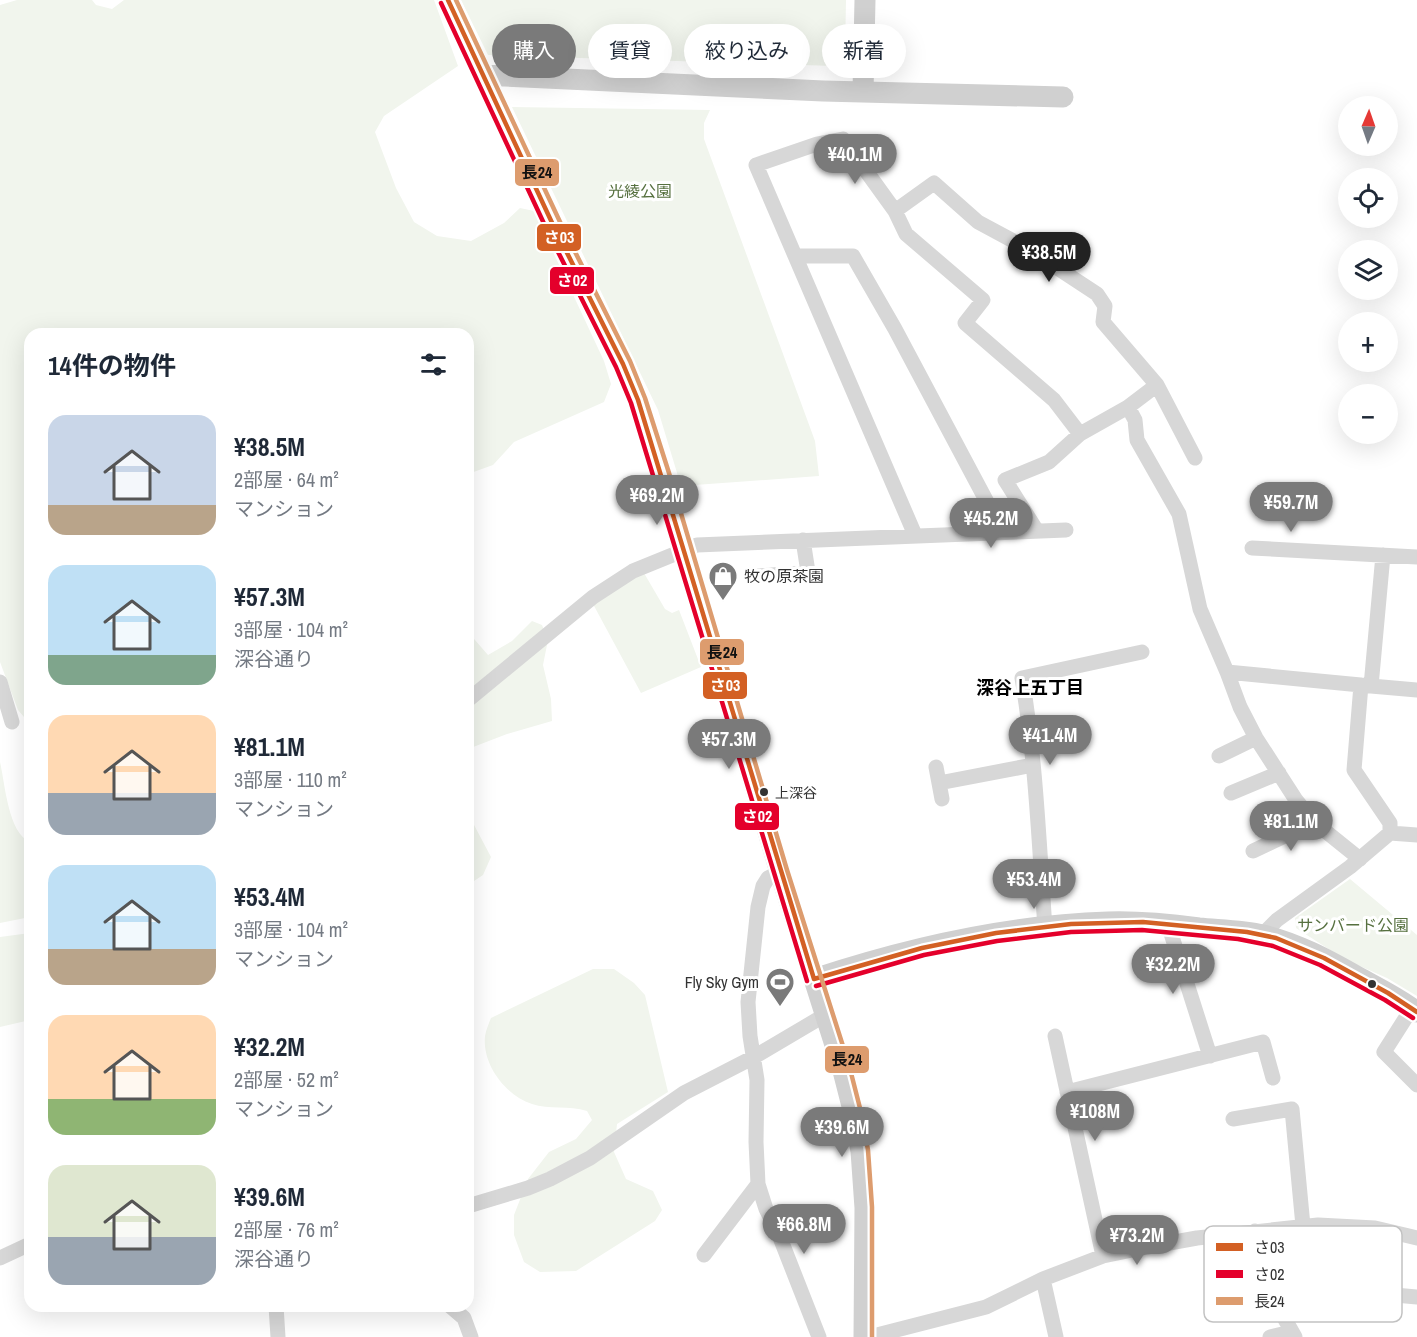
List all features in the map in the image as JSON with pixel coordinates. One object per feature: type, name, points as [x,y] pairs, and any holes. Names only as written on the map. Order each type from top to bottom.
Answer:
[{"type":"street","points":[[448,0],[554,227],[623,364],[641,411],[684,549],[780,872],[842,1067],[861,1151],[865,1208],[864,1337]]},
{"type":"street","points":[[863,92],[865,0]]},
{"type":"street","points":[[483,75],[863,92],[1063,97]]},
{"type":"street","points":[[915,535],[756,165],[817,144],[843,139],[895,211],[906,234],[983,300],[965,323],[1054,400],[1080,434]]},
{"type":"street","points":[[895,211],[934,183],[978,222],[1030,250],[1097,294],[1105,306],[1103,322],[1157,385],[1195,458]]},
{"type":"street","points":[[796,256],[853,256],[896,329],[1003,532]]},
{"type":"street","points":[[1036,531],[1005,480],[1049,462],[1080,434],[1128,407],[1157,385]]},
{"type":"street","points":[[1128,407],[1135,420],[1137,440],[1179,514],[1200,609],[1240,707],[1256,738],[1296,800],[1314,822],[1360,859]]},
{"type":"street","points":[[474,695],[593,597],[633,571],[697,545],[1066,530]]},
{"type":"street","points":[[758,576],[808,572],[802,540]]},
{"type":"street","points":[[1251,548],[1417,558]]},
{"type":"street","points":[[1383,555],[1354,770],[1390,823],[1390,833]]},
{"type":"street","points":[[1046,928],[1033,765],[1022,678],[1142,652]]},
{"type":"street","points":[[1227,672],[1417,690]]},
{"type":"street","points":[[0,682],[12,722]]},
{"type":"street","points":[[1220,756],[1256,738]]},
{"type":"street","points":[[939,783],[1033,765]]},
{"type":"street","points":[[936,767],[942,799]]},
{"type":"street","points":[[1231,793],[1279,773]]},
{"type":"street","points":[[1252,851],[1314,822]]},
{"type":"street","points":[[1262,935],[1277,920],[1360,859],[1390,833],[1417,835]]},
{"type":"street","points":[[780,872],[768,878],[763,886],[758,907],[748,1002],[750,1036],[757,1080],[758,1184],[766,1209],[819,1337]]},
{"type":"street","points":[[814,979],[923,948],[1046,928],[1108,922],[1168,924],[1262,935],[1287,942],[1335,964],[1414,1010],[1384,1052],[1417,1085]]},
{"type":"street","points":[[1168,924],[1210,1056]]},
{"type":"street","points":[[474,1204],[528,1188],[590,1158],[684,1093],[754,1057],[825,1015]]},
{"type":"street","points":[[1055,1036],[1103,1256]]},
{"type":"street","points":[[1067,1092],[1263,1042],[1273,1078]]},
{"type":"street","points":[[1233,1119],[1292,1109],[1311,1226]]},
{"type":"street","points":[[704,1255],[758,1184]]},
{"type":"street","points":[[1402,1234],[1417,1238]]},
{"type":"street","points":[[869,1337],[986,1307],[1043,1279],[1103,1256],[1204,1237]]},
{"type":"street","points":[[0,1258],[24,1247]]},
{"type":"street","points":[[1043,1279],[1056,1337]]},
{"type":"street","points":[[1402,1296],[1417,1297]]},
{"type":"street","points":[[276,1312],[278,1337]]},
{"type":"street","points":[[457,1312],[464,1318],[471,1337]]},
{"type":"street","points":[[1270,1337],[1293,1334]]},
{"type":"green space","points":[[17,0],[92,0],[96,5],[112,9],[124,0],[434,0],[458,66],[384,116],[375,132],[396,188],[414,222],[437,236],[471,241],[504,223],[520,208],[534,211],[604,361],[611,384],[604,402],[514,442],[493,465],[474,472],[474,328],[24,328],[24,717],[18,710],[0,662],[0,5]]},
{"type":"green space","points":[[461,0],[846,0],[846,24],[822,24],[822,66],[810,65],[810,24],[684,24],[684,61],[672,61],[672,24],[588,24],[588,58],[576,58],[576,24],[492,24],[492,55],[488,55]]},
{"type":"green space","name":"光綾公園","points":[[512,107],[710,110],[704,123],[704,139],[815,441],[819,476],[681,486],[658,410]]},
{"type":"green space","points":[[644,573],[665,609],[672,613],[679,610],[701,667],[641,693],[593,604]]},
{"type":"green space","points":[[532,621],[542,625],[548,640],[543,665],[551,699],[552,721],[474,747],[474,639],[488,655],[512,641]]},
{"type":"green space","points":[[0,762],[12,818],[24,838],[24,918],[0,923]]},
{"type":"green space","points":[[474,825],[491,857],[483,875],[474,881]]},
{"type":"green space","name":"サンバード公園","points":[[1350,879],[1417,935],[1417,996],[1387,978],[1344,959],[1296,928],[1295,918]]},
{"type":"green space","points":[[24,934],[24,1021],[0,1027],[0,937]]},
{"type":"green space","points":[[593,969],[614,969],[634,983],[645,995],[668,1092],[617,1124],[614,1152],[626,1179],[653,1191],[662,1210],[655,1221],[576,1271],[540,1272],[524,1262],[514,1235],[514,1215],[528,1179],[549,1152],[576,1139],[592,1120],[587,1111],[539,1106],[513,1094],[504,1086],[491,1067],[485,1047],[485,1036],[491,1018]]},
{"type":"transit line","name":"さ03","points":[[448,0],[554,227],[623,364],[638,400],[814,979]]},
{"type":"transit line","name":"長24","points":[[456,0],[561,224],[630,361],[645,398],[669,473],[787,870],[849,1065],[861,1112],[868,1150],[872,1207],[872,1337]]},
{"type":"transit line","name":"さ02","points":[[441,3],[547,230],[616,367],[631,403],[807,981]]},
{"type":"transit line","name":"さ03","points":[[814,979],[922,948],[996,933],[1071,924],[1143,922],[1247,932],[1276,938],[1324,958],[1388,993],[1417,1012]]},
{"type":"transit line","name":"さ02","points":[[816,986],[924,955],[997,941],[1071,932],[1142,930],[1238,939],[1273,946],[1320,965],[1413,1018]]},
{"type":"place","name":"牧の原茶園","points":[[723,602]]},
{"type":"place","name":"上深谷","points":[[764,792]]},
{"type":"place","name":"Fly Sky Gym","points":[[780,1008]]},
{"type":"district","name":"深谷上五丁目","points":[[1030,688]]}]
